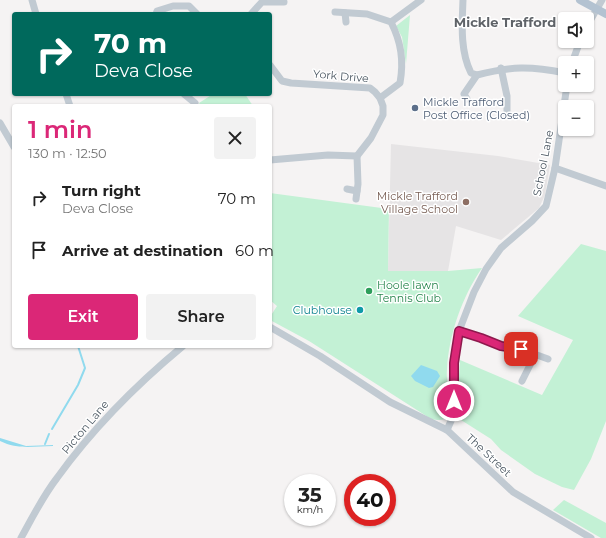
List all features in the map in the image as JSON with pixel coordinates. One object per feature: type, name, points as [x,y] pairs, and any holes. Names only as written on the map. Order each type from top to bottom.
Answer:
[{"type":"main road","points":[[580,0],[606,14]]},
{"type":"street","points":[[32,0],[35,12]]},
{"type":"street","points":[[391,22],[421,0]]},
{"type":"street","points":[[463,0],[462,34],[471,73],[477,75],[501,68],[536,67],[558,71]]},
{"type":"street","points":[[594,13],[602,0]]},
{"type":"street","points":[[253,12],[262,2],[284,2]]},
{"type":"street","points":[[156,12],[157,10],[173,6],[189,6],[195,12]]},
{"type":"street","points":[[335,12],[368,14],[391,22],[402,50],[402,74],[400,83],[380,98],[383,106],[383,115],[371,138],[357,156]]},
{"type":"street","points":[[345,13],[346,22]]},
{"type":"street","name":"York Drive","points":[[272,68],[282,81],[291,83],[370,88],[380,98]]},
{"type":"street","points":[[501,68],[507,96],[507,114]]},
{"type":"street","points":[[463,95],[477,75]]},
{"type":"street","name":"School Lane","points":[[447,430],[454,414],[454,363],[459,331],[474,292],[486,269],[502,248],[546,206],[555,168],[566,92]]},
{"type":"street","points":[[186,96],[195,103]]},
{"type":"street","points":[[0,123],[12,144]]},
{"type":"street","points":[[272,160],[328,155],[357,156]]},
{"type":"street","points":[[356,199],[359,163],[357,156]]},
{"type":"street","points":[[555,168],[606,186]]},
{"type":"street","points":[[347,188],[357,191]]},
{"type":"street","name":"The Street","points":[[272,328],[314,352],[390,402],[447,430],[513,492],[591,538]]},
{"type":"street","points":[[459,331],[501,346],[515,347],[548,359]]},
{"type":"street","name":"Picton Lane","points":[[20,538],[56,479],[106,417],[154,370],[181,348]]},
{"type":"street","points":[[522,381],[535,355]]},
{"type":"shaded area","name":"Mickle Trafford Village School","points":[[391,144],[498,156],[550,165],[545,195],[539,208],[501,240],[456,226],[448,271],[388,271]]},
{"type":"green space","points":[[410,15],[406,64],[402,37],[396,26]]},
{"type":"green space","points":[[210,96],[246,96],[252,104],[200,104]]},
{"type":"green space","name":"Hoole lawn Tennis Club","points":[[272,193],[389,209],[388,271],[448,271],[482,268],[468,291],[458,316],[450,343],[447,374],[451,412],[445,419],[440,420],[431,419],[309,341],[272,321],[272,314],[277,306],[272,302]]},
{"type":"green space","points":[[581,244],[606,251],[606,421],[591,459],[574,490],[562,487],[535,474],[501,450],[491,439],[461,420],[458,388],[460,360],[542,395],[573,340],[518,316]]},
{"type":"green space","points":[[564,500],[606,523],[606,538],[601,538],[553,510]]},
{"type":"water","points":[[421,365],[437,371],[440,376],[433,387],[429,388],[415,381],[411,376]]},
{"type":"water","points":[[0,438],[26,446],[53,446],[20,447],[13,446],[0,441]]},
{"type":"waterway","points":[[52,429],[78,385],[85,368],[79,348]]},
{"type":"waterway","points":[[45,444],[49,434]]},
{"type":"place","name":"Mickle Trafford Post Office (Closed)","points":[[415,108]]},
{"type":"place","name":"Mickle Trafford Village School","points":[[466,202]]},
{"type":"place","name":"Hoole lawn Tennis Club","points":[[369,291]]},
{"type":"place","name":"Clubhouse","points":[[360,310]]},
{"type":"district","name":"Mickle Trafford","points":[[505,22]]},
{"type":"route","points":[[454,401],[454,363],[459,331],[504,347],[515,347],[521,349]]}]
